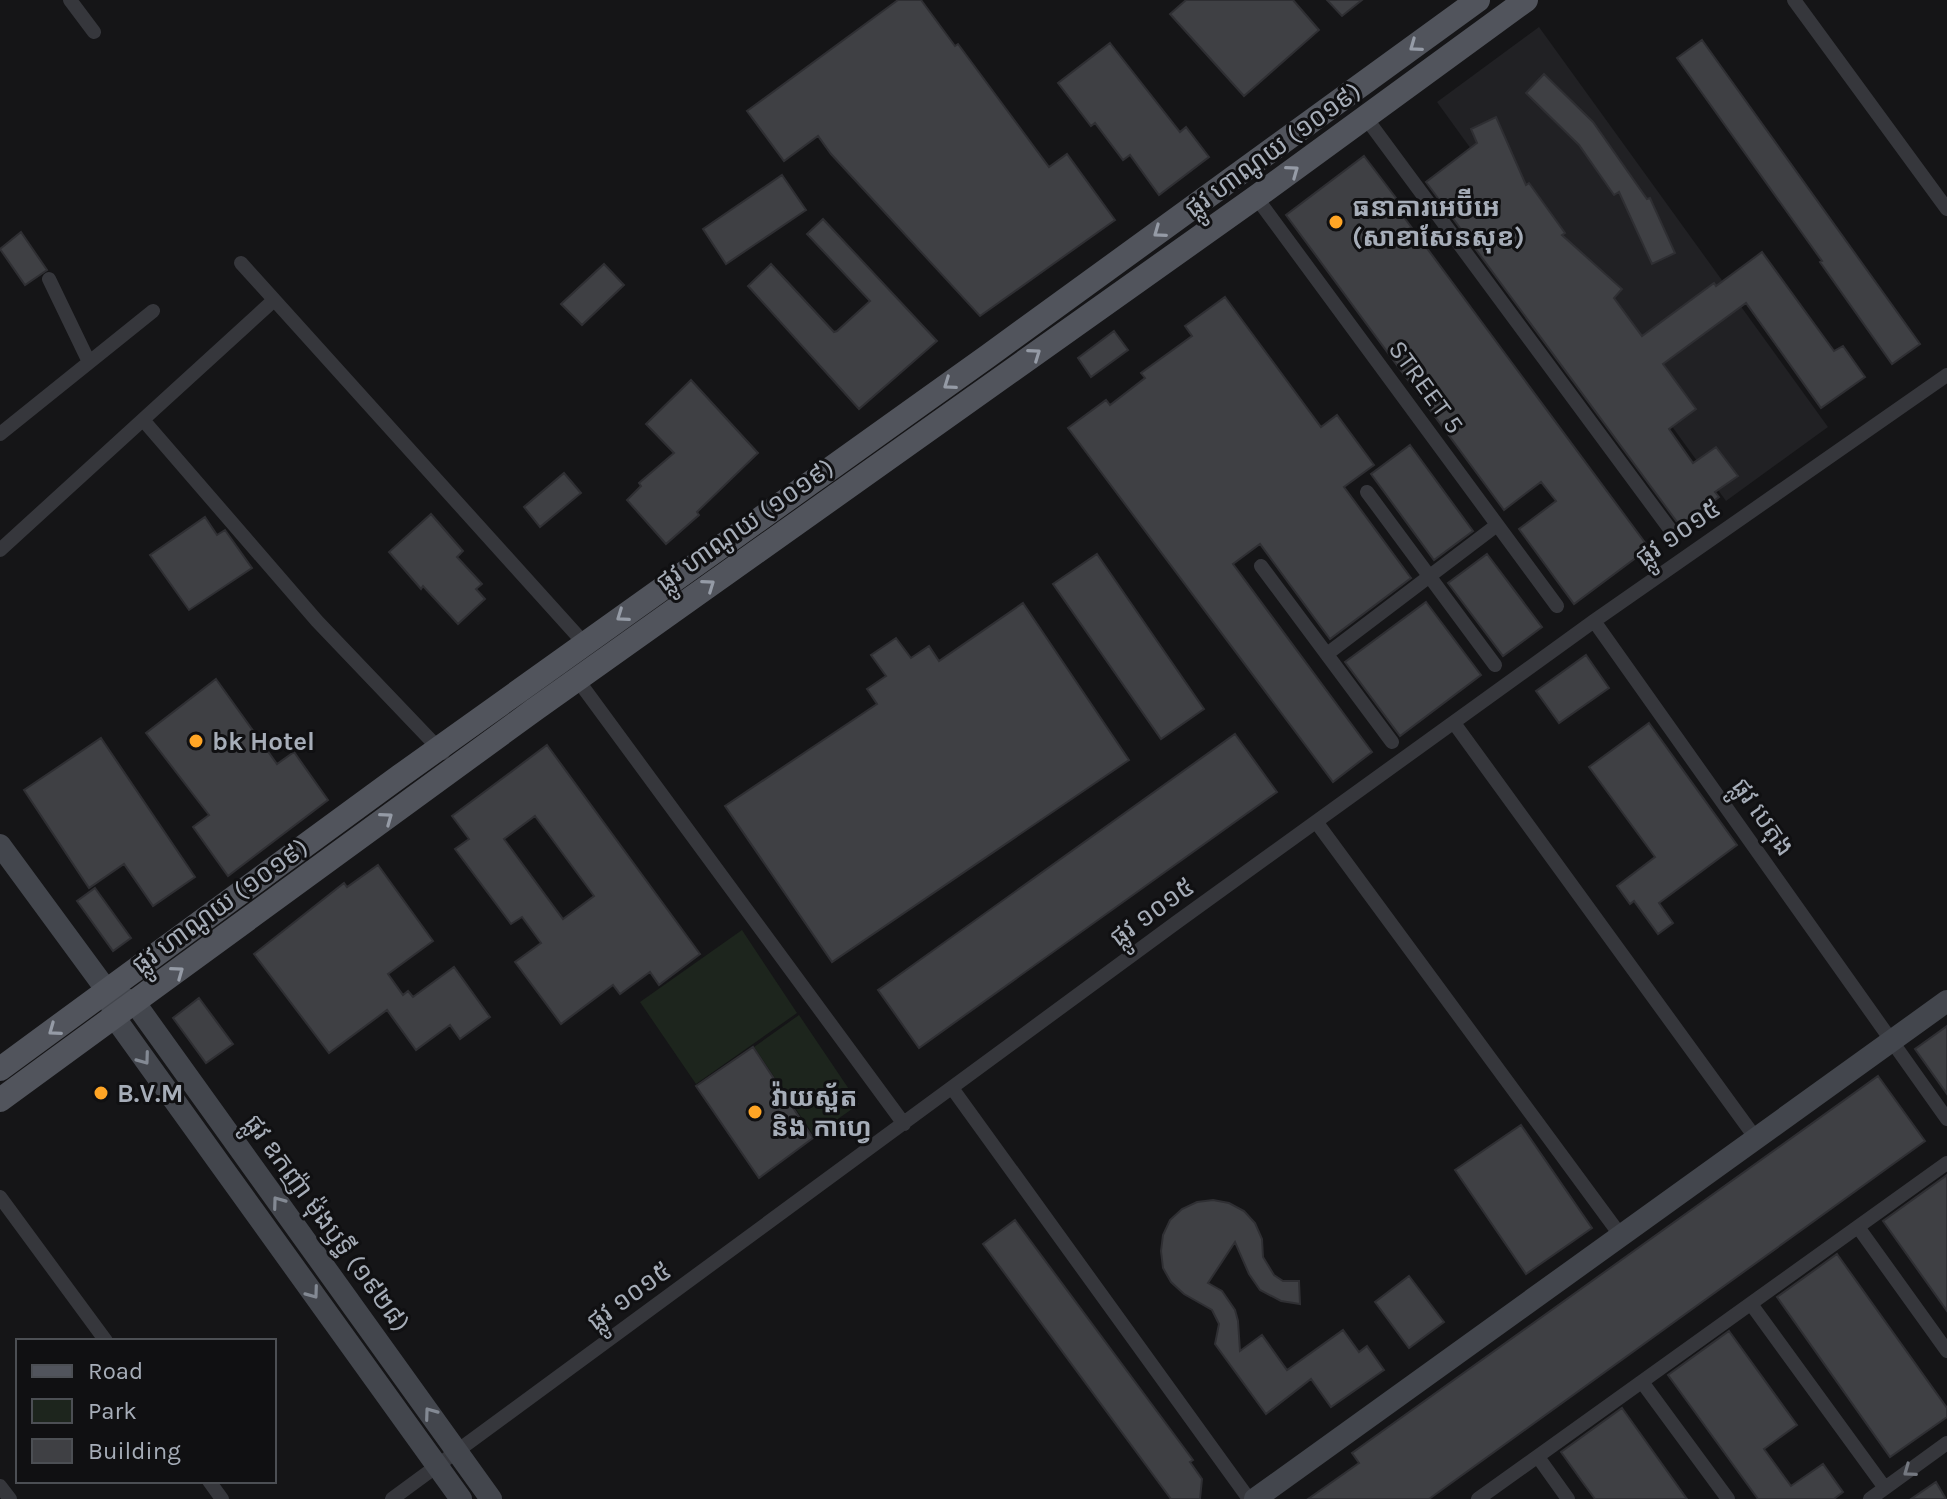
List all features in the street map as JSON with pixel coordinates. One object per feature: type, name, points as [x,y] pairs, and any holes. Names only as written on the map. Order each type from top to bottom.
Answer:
[{"type":"main road","name":"ផ្លូវ ហាណូយ (១០១៩)","points":[[0,1069],[584,643],[1025,330],[1478,0]]},
{"type":"main road","name":"ផ្លូវ ហាណូយ (១០១៩)","points":[[0,1100],[577,679],[1256,197],[1526,0]]},
{"type":"main road","name":"ផ្លូវ ឧកញ៉ា ម៉ុងឫទ្ធី (១៩២៨)","points":[[0,845],[108,992],[115,1018],[461,1499]]},
{"type":"main road","points":[[108,992],[135,1003]]},
{"type":"main road","points":[[1255,1499],[1947,1001]]},
{"type":"main road","name":"ផ្លូវ ឧកញ៉ា ម៉ុងឫទ្ធី (១៩២៨)","points":[[135,1003],[491,1499]]},
{"type":"street","points":[[70,0],[94,32]]},
{"type":"street","points":[[1794,0],[1947,209]]},
{"type":"street","points":[[1366,118],[1675,536]]},
{"type":"street","name":"STREET 5","points":[[1256,197],[1557,606]]},
{"type":"street","points":[[241,263],[584,643]]},
{"type":"street","points":[[49,279],[89,362]]},
{"type":"street","points":[[0,550],[274,300]]},
{"type":"street","points":[[0,434],[153,311]]},
{"type":"street","name":"ផ្លូវ ១០១៥","points":[[392,1499],[1594,621],[1947,375]]},
{"type":"street","points":[[144,421],[270,569],[357,666],[439,748],[454,769]]},
{"type":"street","points":[[1367,492],[1495,665]]},
{"type":"street","points":[[1327,654],[1497,525]]},
{"type":"street","points":[[1261,566],[1392,742]]},
{"type":"street","name":"ផ្លូវ បេតុង","points":[[1594,621],[1947,1119]]},
{"type":"street","points":[[577,679],[904,1124]]},
{"type":"street","points":[[1454,723],[1757,1140]]},
{"type":"street","points":[[1317,823],[1621,1236]]},
{"type":"street","points":[[952,1088],[1249,1499]]},
{"type":"street","points":[[1478,1499],[1947,1163]]},
{"type":"street","points":[[0,1197],[105,1339]]},
{"type":"street","points":[[1858,1227],[1947,1351]]},
{"type":"street","points":[[1751,1304],[1885,1488]]},
{"type":"street","points":[[1642,1382],[1728,1499]]},
{"type":"street","points":[[1870,1499],[1947,1443]]},
{"type":"street","points":[[1538,1457],[1568,1499]]},
{"type":"street","points":[[0,1486],[10,1499]]},
{"type":"shaded area","points":[[1539,27],[1828,427],[1726,501],[1437,102]]},
{"type":"green space","points":[[742,930],[797,1013],[696,1084],[640,1002]]},
{"type":"green space","points":[[799,1015],[859,1104],[814,1136],[754,1047]]},
{"type":"building","points":[[898,0],[921,0],[955,46],[958,44],[1049,167],[1067,154],[1115,220],[980,316],[818,136],[784,161],[747,111]]},
{"type":"building","points":[[1186,0],[1293,0],[1319,30],[1244,96],[1170,14]]},
{"type":"building","points":[[1327,0],[1362,0],[1342,16]]},
{"type":"building","points":[[1702,40],[1920,344],[1892,364],[1677,58]]},
{"type":"building","points":[[1110,43],[1180,132],[1186,127],[1209,157],[1159,195],[1130,155],[1123,160],[1095,123],[1091,126],[1058,83]]},
{"type":"building","points":[[1544,74],[1593,122],[1647,199],[1650,198],[1675,253],[1652,264],[1619,192],[1614,195],[1579,145],[1526,93]]},
{"type":"building","points":[[1496,117],[1526,185],[1529,183],[1565,233],[1562,235],[1622,289],[1614,298],[1642,336],[1762,252],[1834,351],[1843,346],[1865,377],[1821,408],[1746,303],[1663,364],[1696,409],[1669,429],[1693,463],[1716,447],[1738,476],[1715,492],[1719,497],[1680,526],[1426,182],[1477,143],[1471,129]]},
{"type":"building","points":[[1364,156],[1396,198],[1392,201],[1649,548],[1574,604],[1519,529],[1556,501],[1541,482],[1504,510],[1286,215]]},
{"type":"building","points":[[782,175],[806,210],[726,264],[703,229]]},
{"type":"building","points":[[823,219],[937,341],[859,409],[748,286],[771,264],[834,332],[837,331],[870,301],[807,234]]},
{"type":"building","points":[[21,232],[47,270],[25,285],[0,249]]},
{"type":"building","points":[[604,264],[624,285],[582,325],[561,304]]},
{"type":"building","points":[[1225,297],[1321,427],[1337,415],[1374,465],[1344,487],[1411,578],[1330,639],[1260,544],[1233,564],[1372,752],[1333,782],[1068,428],[1106,400],[1110,405],[1145,378],[1141,373],[1192,336],[1185,326]]},
{"type":"building","points":[[1114,331],[1128,350],[1091,377],[1078,358]]},
{"type":"building","points":[[691,380],[758,453],[697,512],[699,515],[666,544],[627,500],[641,486],[639,483],[674,453],[646,424]]},
{"type":"building","points":[[1410,445],[1473,531],[1434,560],[1371,474]]},
{"type":"building","points":[[564,473],[581,493],[540,527],[524,507]]},
{"type":"building","points":[[431,514],[463,551],[457,557],[482,584],[476,589],[485,599],[458,624],[423,586],[421,589],[389,552]]},
{"type":"building","points":[[205,517],[217,535],[225,530],[252,568],[189,610],[150,555]]},
{"type":"building","points":[[1097,554],[1204,709],[1161,739],[1053,584]]},
{"type":"building","points":[[1487,554],[1542,627],[1503,656],[1448,583]]},
{"type":"building","points":[[1426,602],[1481,675],[1400,736],[1345,662]]},
{"type":"building","points":[[1023,603],[1129,760],[832,962],[725,806],[877,704],[867,689],[886,676],[871,655],[896,638],[911,658],[929,646],[939,661]]},
{"type":"building","points":[[1586,655],[1609,688],[1559,723],[1536,691]]},
{"type":"building","points":[[216,679],[277,764],[294,752],[328,800],[228,876],[193,827],[209,815],[146,733]]},
{"type":"building","points":[[1649,723],[1737,845],[1659,903],[1673,923],[1658,934],[1634,901],[1630,904],[1617,886],[1655,857],[1589,767]]},
{"type":"building","points":[[1235,734],[1277,792],[919,1048],[878,990]]},
{"type":"building","points":[[101,738],[195,877],[153,906],[124,864],[89,888],[24,790]]},
{"type":"building","points":[[547,745],[700,954],[659,985],[650,972],[620,994],[613,985],[561,1024],[515,962],[541,943],[522,917],[511,924],[455,849],[469,839],[452,816]],"holes":[[[535,816],[594,896],[563,919],[504,839]]]},
{"type":"building","points":[[378,865],[433,941],[388,974],[403,995],[408,991],[413,997],[454,967],[490,1017],[460,1039],[450,1025],[416,1050],[387,1010],[329,1053],[254,954],[344,883],[347,887]]},
{"type":"building","points":[[95,888],[131,938],[113,951],[77,901]]},
{"type":"building","points":[[199,998],[233,1044],[206,1063],[173,1018]]},
{"type":"building","points":[[1947,1026],[1947,1094],[1915,1049]]},
{"type":"building","name":"វ៉ាយស្ព័ត និង កាហ្វេ","points":[[753,1047],[813,1138],[759,1178],[696,1086]]},
{"type":"building","points":[[1878,1076],[1925,1141],[1429,1499],[1308,1499],[1359,1463],[1352,1453]]},
{"type":"building","points":[[1521,1125],[1592,1228],[1526,1274],[1455,1170]]},
{"type":"building","points":[[1947,1175],[1947,1311],[1883,1221]]},
{"type":"building","points":[[1213,1200],[1229,1203],[1244,1211],[1255,1223],[1262,1239],[1263,1257],[1274,1275],[1283,1281],[1299,1281],[1300,1304],[1281,1301],[1260,1290],[1235,1242],[1208,1283],[1222,1291],[1235,1310],[1240,1351],[1262,1335],[1287,1370],[1343,1330],[1359,1352],[1367,1346],[1384,1370],[1331,1407],[1311,1379],[1266,1414],[1215,1344],[1219,1324],[1212,1310],[1184,1294],[1171,1282],[1163,1268],[1163,1235],[1170,1220],[1182,1209],[1197,1202]]},
{"type":"building","points":[[1015,1220],[1193,1460],[1190,1462],[1202,1479],[1200,1499],[1171,1499],[983,1244]]},
{"type":"building","points":[[1837,1254],[1947,1408],[1947,1417],[1890,1457],[1777,1297]]},
{"type":"building","points":[[1409,1276],[1444,1322],[1409,1348],[1375,1302]]},
{"type":"building","points":[[1729,1331],[1797,1425],[1764,1449],[1791,1486],[1823,1464],[1843,1492],[1834,1499],[1758,1499],[1668,1375]]},
{"type":"building","points":[[1622,1408],[1687,1499],[1595,1499],[1561,1452]]},
{"type":"building","points":[[1936,1482],[1946,1499],[1911,1499]]},
{"type":"place","name":"ធនាគារអេប៊ីអេ (សាខាសែនសុខ)","points":[[1336,222]]},
{"type":"place","name":"bk Hotel","points":[[196,741]]},
{"type":"place","name":"B.V.M","points":[[101,1093]]},
{"type":"place","name":"វ៉ាយស្ព័ត និង កាហ្វេ","points":[[755,1112]]}]
